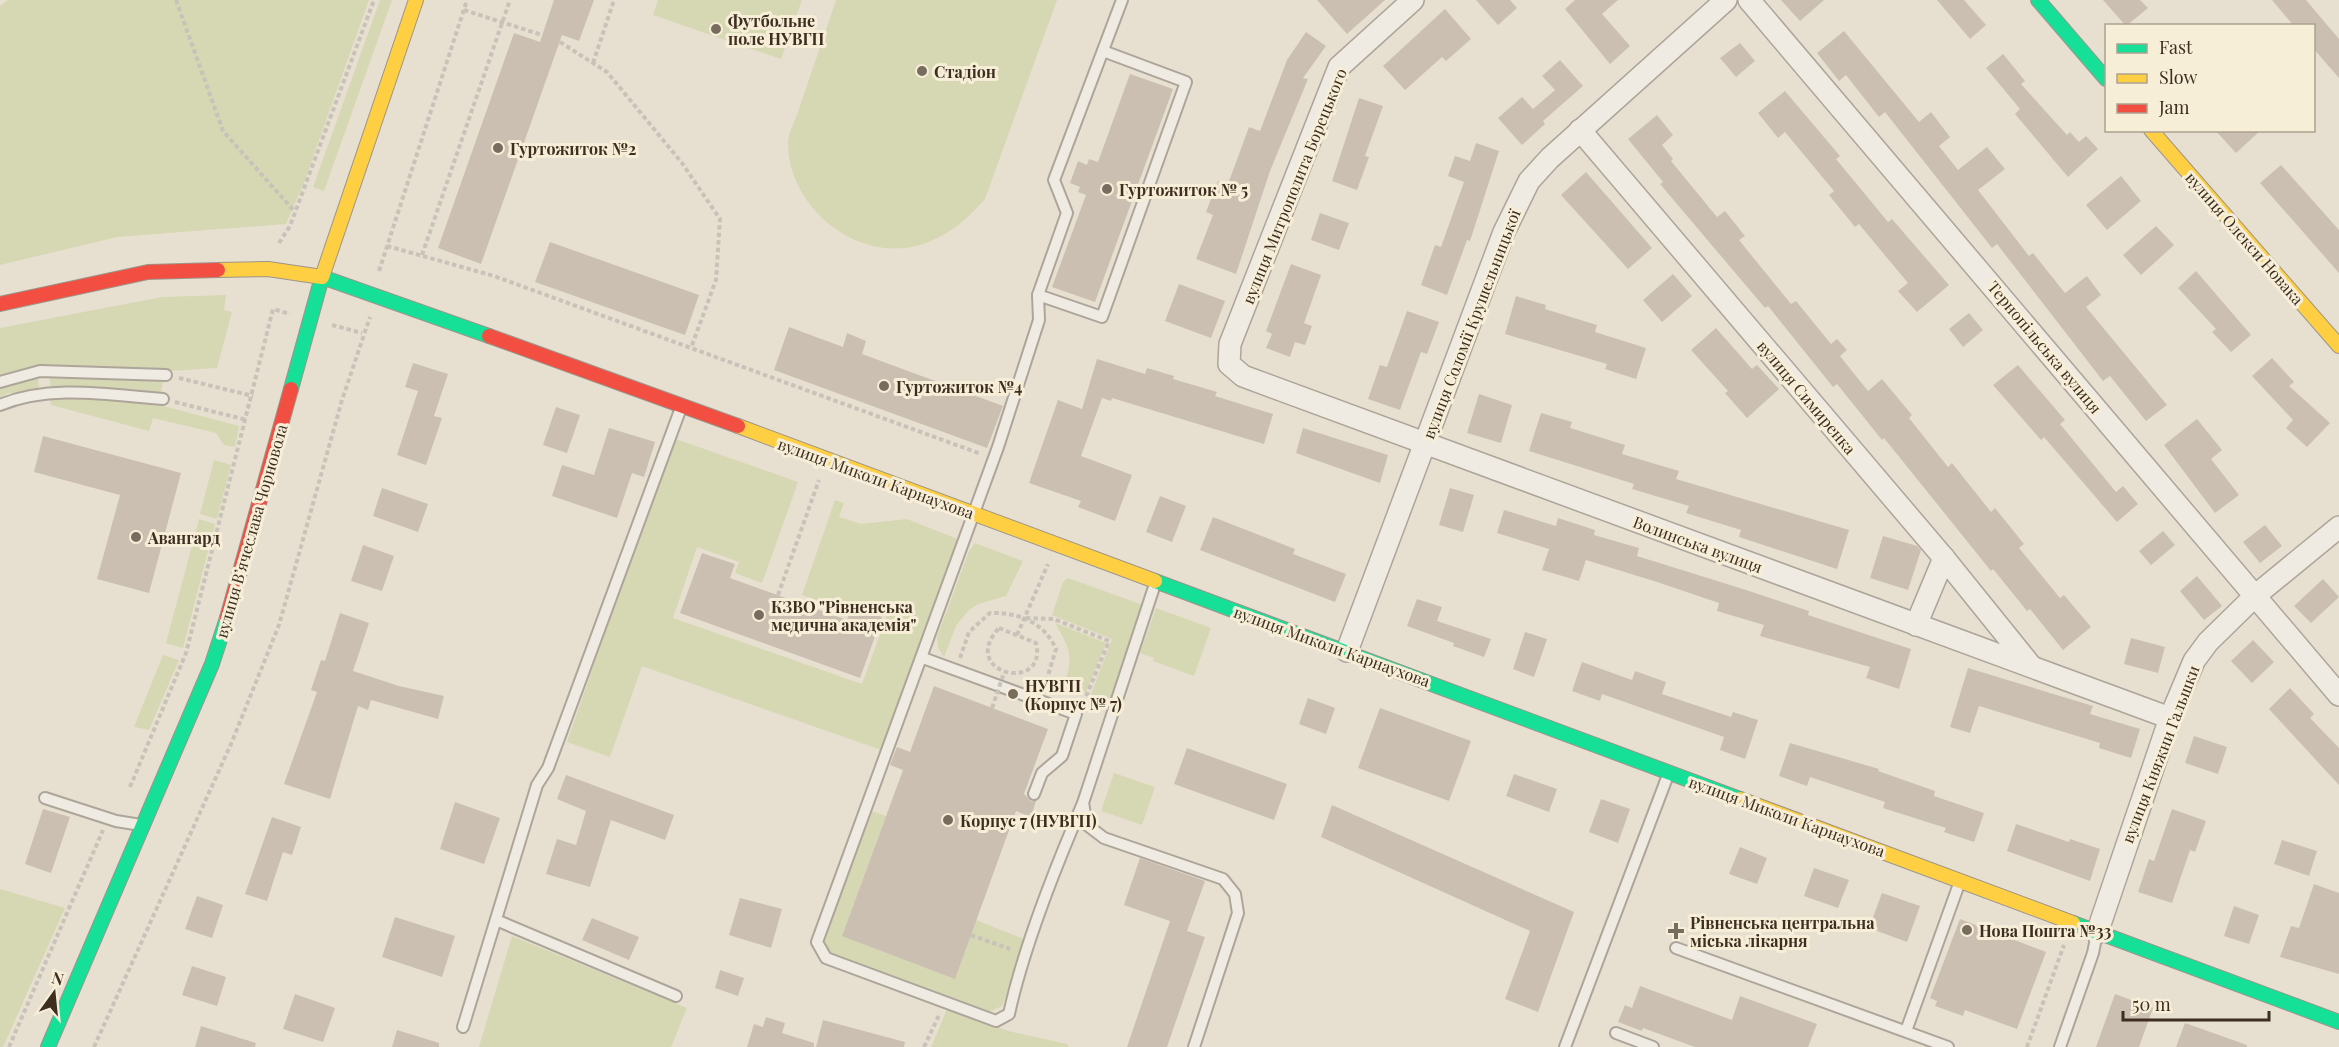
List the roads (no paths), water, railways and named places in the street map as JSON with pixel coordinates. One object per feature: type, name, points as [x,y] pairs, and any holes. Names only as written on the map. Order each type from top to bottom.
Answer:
[{"type":"main road","name":"вулиця Вʼячеслава Чорновола","points":[[48,1047],[212,664],[237,585],[322,277],[416,0]]},
{"type":"main road","points":[[2038,0],[2105,78]]},
{"type":"main road","name":"вулиця Олекси Новака","points":[[2153,132],[2339,346]]},
{"type":"main road","name":"вулиця Миколи Карнаухова","points":[[0,304],[148,272],[268,269],[322,277],[682,405],[2339,1022]]},
{"type":"street","name":"вулиця Митрополита Борецького","points":[[1230,364],[1230,344],[1339,67],[1413,0]]},
{"type":"street","name":"вулиця Соломії Крушельницької","points":[[1347,651],[1516,205],[1529,181],[1580,130],[1726,0]]},
{"type":"street","name":"Тернопільська вулиця","points":[[1749,0],[2339,695]]},
{"type":"street","name":"вулиця Симиренка","points":[[1580,130],[1944,558],[2031,666]]},
{"type":"street","name":"Волинська вулиця","points":[[1230,364],[1243,376],[2170,718]]},
{"type":"street","name":"вулиця Княжни Гальшки","points":[[2097,933],[2170,718],[2194,662],[2208,642],[2256,595],[2339,526]]},
{"type":"street","points":[[1916,625],[1944,558]]},
{"type":"lane","points":[[1122,0],[1054,180],[1067,213],[1038,295],[1039,320],[994,459],[923,658],[817,942],[826,958],[996,1021],[1009,1014],[1015,984],[1066,842],[1083,803],[1155,581]]},
{"type":"lane","points":[[1038,295],[1102,318],[1186,82],[1103,51]]},
{"type":"lane","points":[[0,382],[15,376],[40,371],[166,375]]},
{"type":"lane","points":[[0,405],[20,396],[55,392],[163,399]]},
{"type":"lane","points":[[463,1027],[537,785],[548,768],[682,405]]},
{"type":"lane","points":[[923,658],[1076,714],[1062,756],[1042,773],[1034,794]]},
{"type":"lane","points":[[1565,1047],[1669,772]]},
{"type":"lane","points":[[45,798],[116,821],[142,825]]},
{"type":"lane","points":[[1083,803],[1087,825],[1104,838],[1223,879],[1235,894],[1238,913],[1194,1047]]},
{"type":"lane","points":[[1906,1031],[1960,880]]},
{"type":"lane","points":[[496,920],[676,996]]},
{"type":"lane","points":[[2060,1047],[2093,953],[2097,933]]},
{"type":"lane","points":[[1676,948],[1948,1047]]},
{"type":"lane","points":[[1616,1034],[1653,1047]]},
{"type":"place","name":"Футбольне поле НУВГП","points":[[716,29]]},
{"type":"place","name":"Стадіон","points":[[922,71]]},
{"type":"place","name":"Гуртожиток №2","points":[[498,148]]},
{"type":"place","name":"Гуртожиток № 5","points":[[1107,189]]},
{"type":"place","name":"Гуртожиток №4","points":[[884,386]]},
{"type":"place","name":"Авангард","points":[[136,537]]},
{"type":"place","name":"КЗВО \"Рівненська медична академія\"","points":[[759,615]]},
{"type":"place","name":"НУВГП (Корпус № 7)","points":[[1013,694]]},
{"type":"place","name":"Корпус 7 (НУВГП)","points":[[948,820]]},
{"type":"place","name":"Нова Пошта №33","points":[[1967,930]]},
{"type":"place","name":"Рівненська центральна міська лікарня","points":[[1676,931]]}]
